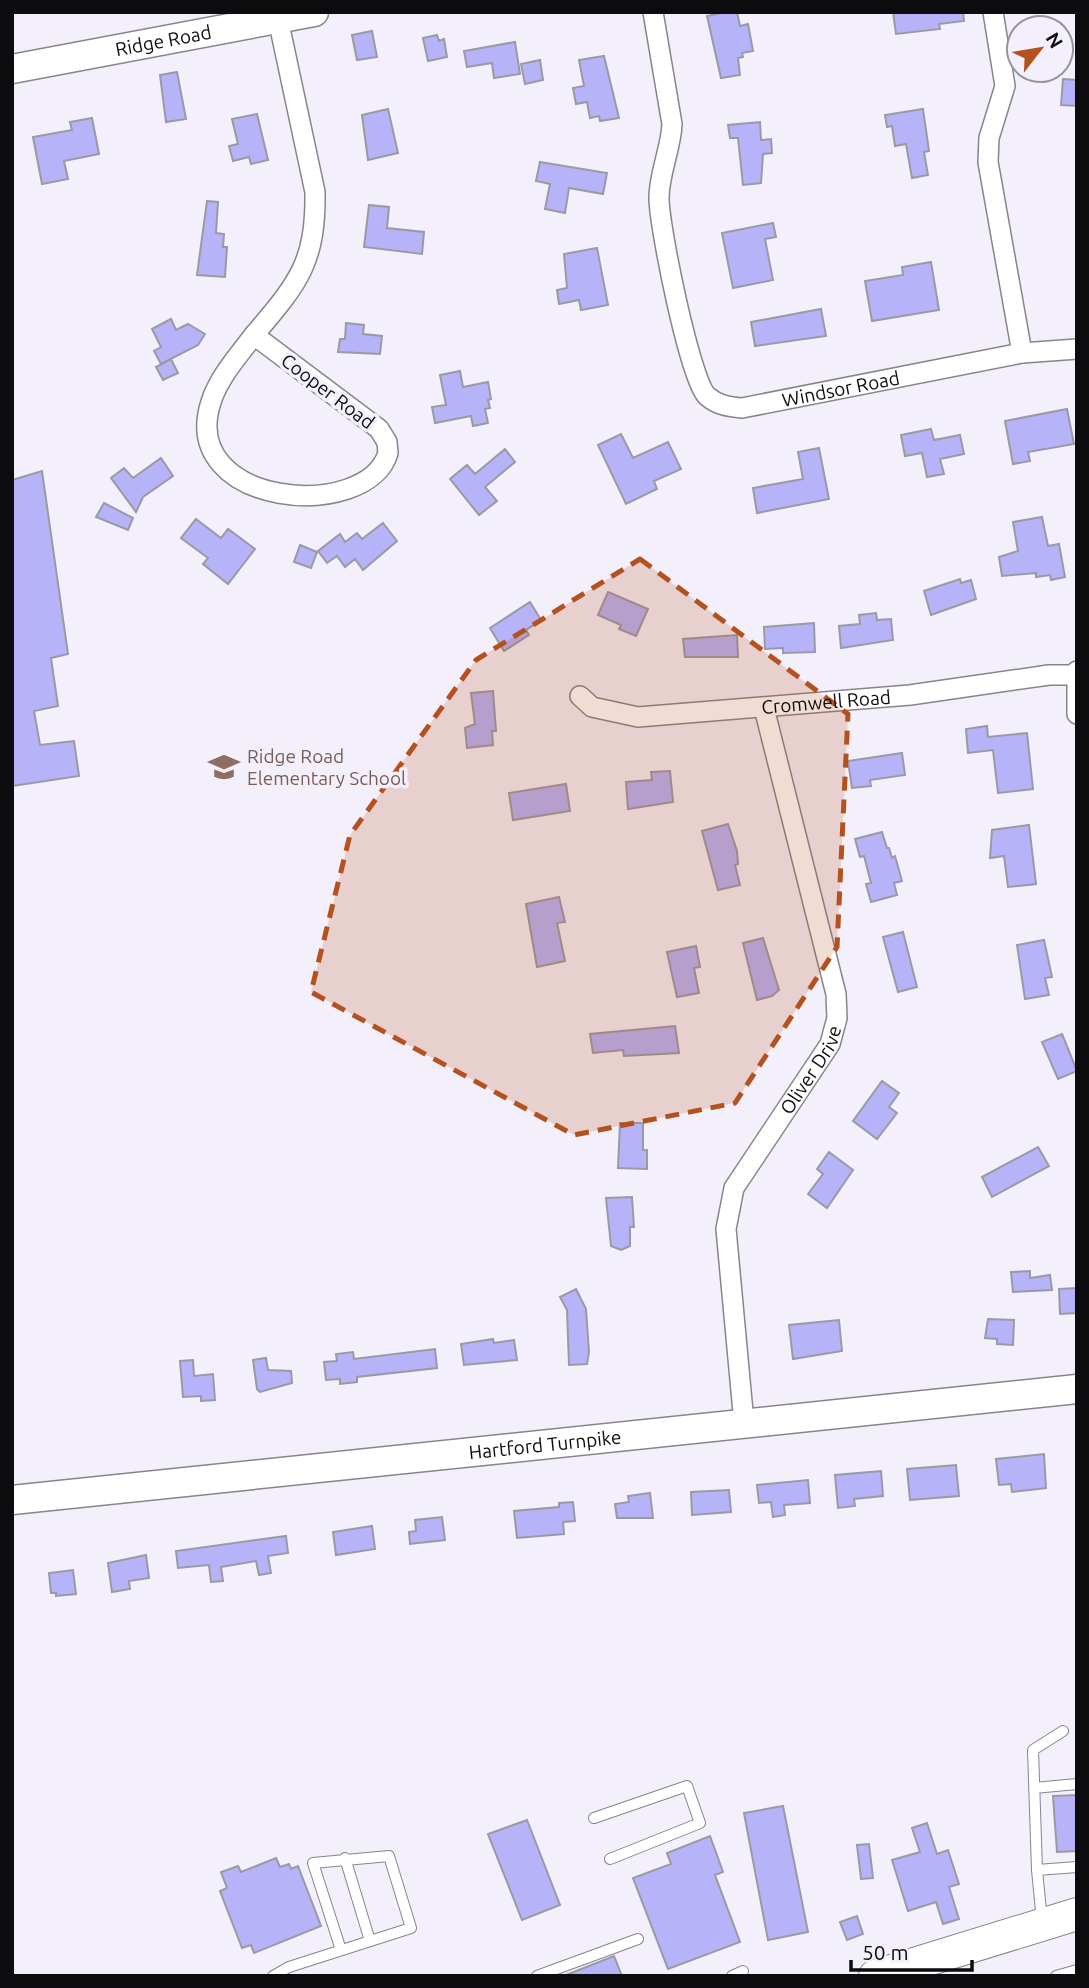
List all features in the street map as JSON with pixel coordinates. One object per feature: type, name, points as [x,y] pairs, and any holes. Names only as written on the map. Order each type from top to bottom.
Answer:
[{"type":"main road","name":"Ridge Road","points":[[12,69],[314,12]]},
{"type":"main road","name":"Hartford Turnpike","points":[[12,1500],[1077,1390]]},
{"type":"main road","points":[[874,1976],[1042,1922],[1077,1914]]},
{"type":"street","name":"Windsor Road","points":[[653,12],[672,124],[671,142],[659,187],[660,217],[689,351],[697,380],[706,395],[723,406],[742,408],[1022,354],[1077,349]]},
{"type":"street","points":[[993,12],[1005,86],[989,138],[988,162],[1022,354]]},
{"type":"street","name":"Cooper Road","points":[[254,335],[379,429],[389,450],[386,461],[372,477],[353,487],[314,495],[288,496],[259,489],[222,467],[214,455],[209,436],[210,403],[226,373],[254,335],[301,277],[308,260],[315,216],[315,192],[278,19]]},
{"type":"street","points":[[1076,673],[1077,714]]},
{"type":"street","name":"Cromwell Road","points":[[580,696],[592,707],[638,717],[910,695],[1076,673]]},
{"type":"street","name":"Oliver Drive","points":[[744,1423],[726,1230],[727,1212],[734,1188],[830,1044],[837,1018],[836,994],[764,708]]},
{"type":"lane","points":[[1042,1922],[1037,1871],[1033,1750],[1063,1731]]},
{"type":"lane","points":[[1034,1788],[1077,1784]]},
{"type":"lane","points":[[594,1818],[687,1786],[700,1823],[610,1859]]},
{"type":"lane","points":[[280,1974],[341,1950],[411,1928],[405,1899],[389,1856],[316,1861],[312,1866],[341,1950]]},
{"type":"lane","points":[[345,1858],[370,1941]]},
{"type":"lane","points":[[1037,1871],[1077,1867]]},
{"type":"lane","points":[[537,1976],[638,1939]]},
{"type":"lane","points":[[1056,1976],[1077,1970]]},
{"type":"lane","points":[[732,1976],[743,1971]]},
{"type":"highlighted area","points":[[640,559],[848,714],[837,947],[735,1103],[574,1135],[311,992],[350,835],[476,660]]},
{"type":"building","points":[[737,12],[740,26],[748,24],[753,51],[742,53],[743,57],[738,58],[740,75],[721,78],[707,16]]},
{"type":"building","points":[[893,12],[963,12],[964,21],[939,24],[940,29],[896,34]]},
{"type":"building","points":[[372,31],[377,57],[357,60],[352,35]]},
{"type":"building","points":[[437,35],[439,41],[444,39],[447,57],[428,61],[423,38]]},
{"type":"building","points":[[515,42],[520,74],[494,78],[492,63],[467,67],[464,51]]},
{"type":"building","points":[[604,56],[619,118],[600,121],[599,116],[590,118],[587,102],[576,104],[573,88],[584,86],[579,60]]},
{"type":"building","points":[[540,60],[543,80],[525,84],[521,64]]},
{"type":"building","points":[[177,72],[186,119],[166,122],[160,75]]},
{"type":"building","points":[[1077,80],[1077,106],[1061,105],[1063,84],[1075,84]]},
{"type":"building","points":[[388,109],[398,153],[368,160],[362,115]]},
{"type":"building","points":[[923,109],[929,151],[924,152],[928,175],[912,178],[906,144],[895,146],[892,126],[887,127],[885,115]]},
{"type":"building","points":[[257,114],[268,160],[251,164],[249,157],[233,161],[229,146],[238,144],[232,119]]},
{"type":"building","points":[[92,118],[99,154],[64,161],[68,179],[42,184],[33,137],[72,130],[70,122]]},
{"type":"building","points":[[760,122],[761,140],[771,139],[772,153],[763,154],[761,183],[743,185],[738,138],[730,138],[728,125]]},
{"type":"building","points":[[540,162],[607,173],[603,194],[569,188],[565,213],[545,209],[550,184],[536,181]]},
{"type":"building","points":[[207,201],[218,202],[216,233],[224,234],[223,247],[227,247],[225,277],[197,275]]},
{"type":"building","points":[[369,205],[389,207],[387,228],[424,232],[422,254],[364,247]]},
{"type":"building","points":[[773,223],[776,237],[765,239],[773,280],[733,288],[722,233]]},
{"type":"building","points":[[597,248],[608,305],[581,310],[579,300],[559,304],[557,290],[567,288],[564,254]]},
{"type":"building","points":[[931,262],[939,310],[872,321],[865,281],[903,275],[902,267]]},
{"type":"building","points":[[821,309],[826,336],[755,346],[751,322]]},
{"type":"building","points":[[171,319],[176,330],[188,324],[205,334],[198,345],[161,364],[154,351],[161,347],[152,329]]},
{"type":"building","points":[[346,323],[364,325],[363,334],[382,336],[380,354],[338,352],[340,339],[345,339]]},
{"type":"building","points":[[171,359],[178,373],[163,380],[156,367]]},
{"type":"building","points":[[460,371],[463,387],[488,382],[490,408],[485,409],[488,423],[473,426],[471,416],[435,423],[432,407],[446,405],[440,375]]},
{"type":"building","points":[[1067,409],[1074,444],[1028,452],[1030,461],[1013,464],[1005,421]]},
{"type":"building","points":[[931,429],[934,440],[960,435],[964,454],[940,459],[944,474],[927,477],[922,453],[905,456],[901,435]]},
{"type":"building","points":[[621,434],[633,458],[668,442],[681,469],[654,481],[657,489],[626,504],[598,445]]},
{"type":"building","points":[[819,448],[829,499],[757,513],[753,488],[803,479],[798,452]]},
{"type":"building","points":[[505,449],[515,462],[485,487],[497,501],[479,515],[450,479],[467,465],[475,474]]},
{"type":"building","points":[[161,458],[173,476],[143,497],[136,512],[111,478],[124,468],[133,478]]},
{"type":"building","points":[[42,471],[68,654],[51,658],[58,706],[34,711],[40,745],[74,741],[79,776],[12,786],[12,480]]},
{"type":"building","points":[[104,503],[133,518],[128,530],[96,517]]},
{"type":"building","points":[[1042,517],[1048,546],[1059,544],[1065,577],[1051,580],[1050,575],[1036,577],[1036,573],[1002,576],[999,557],[1018,551],[1013,522]]},
{"type":"building","points":[[196,519],[221,538],[228,529],[255,549],[228,584],[203,564],[208,558],[181,538]]},
{"type":"building","points":[[383,523],[397,541],[363,570],[355,559],[345,567],[337,556],[327,563],[318,551],[340,534],[345,542],[357,533],[362,539]]},
{"type":"building","points":[[300,545],[317,552],[311,568],[294,562]]},
{"type":"building","points":[[960,579],[961,583],[971,580],[976,599],[931,615],[924,591]]},
{"type":"building","points":[[608,592],[648,609],[636,636],[619,629],[621,625],[598,615]]},
{"type":"building","points":[[530,602],[541,620],[526,630],[529,635],[504,651],[490,628]]},
{"type":"building","points":[[876,613],[877,620],[891,619],[893,640],[841,648],[839,626],[860,624],[859,615]]},
{"type":"building","points":[[814,623],[815,652],[783,653],[783,648],[765,649],[764,627]]},
{"type":"building","points":[[737,635],[738,657],[685,657],[683,639]]},
{"type":"building","points":[[493,691],[496,731],[492,731],[493,745],[467,748],[465,728],[475,724],[471,693]]},
{"type":"building","points":[[987,726],[988,737],[1027,733],[1033,789],[998,793],[993,750],[968,753],[966,729]]},
{"type":"building","points":[[902,753],[905,775],[870,780],[871,786],[852,788],[848,761]]},
{"type":"building","points":[[670,771],[673,802],[628,809],[626,782],[652,780],[651,772]]},
{"type":"building","points":[[566,784],[570,811],[513,820],[509,793]]},
{"type":"building","points":[[728,824],[737,851],[738,864],[735,865],[740,885],[718,890],[702,831]]},
{"type":"building","points":[[1029,825],[1036,884],[1008,887],[1004,856],[990,858],[992,830]]},
{"type":"building","points":[[882,832],[892,858],[895,856],[902,881],[894,883],[897,895],[871,902],[866,884],[871,883],[864,856],[860,857],[855,839]]},
{"type":"building","points":[[559,897],[565,922],[557,923],[565,961],[537,967],[526,904]]},
{"type":"building","points":[[903,932],[917,987],[898,992],[883,937]]},
{"type":"building","points":[[763,938],[779,990],[772,996],[757,1000],[743,943]]},
{"type":"building","points":[[1044,940],[1052,977],[1045,978],[1049,995],[1025,999],[1017,945]]},
{"type":"building","points":[[696,946],[700,967],[694,968],[699,993],[677,997],[667,952]]},
{"type":"building","points":[[675,1026],[679,1053],[624,1056],[623,1050],[593,1053],[590,1034]]},
{"type":"building","points":[[1062,1034],[1077,1071],[1058,1079],[1042,1042]]},
{"type":"building","points":[[882,1081],[899,1093],[889,1107],[897,1113],[877,1139],[853,1121]]},
{"type":"building","points":[[620,1123],[643,1123],[643,1150],[647,1150],[647,1169],[618,1168]]},
{"type":"building","points":[[1038,1147],[1049,1166],[992,1197],[982,1177]]},
{"type":"building","points":[[829,1152],[853,1170],[827,1208],[808,1194],[823,1174],[817,1169]]},
{"type":"building","points":[[632,1197],[634,1227],[630,1227],[630,1246],[621,1250],[611,1246],[606,1198]]},
{"type":"building","points":[[1030,1271],[1030,1278],[1050,1275],[1052,1290],[1013,1292],[1011,1272]]},
{"type":"building","points":[[1077,1288],[1077,1313],[1060,1314],[1059,1289]]},
{"type":"building","points":[[576,1289],[586,1309],[589,1352],[587,1364],[569,1365],[567,1310],[560,1297]]},
{"type":"building","points":[[988,1319],[1014,1320],[1013,1345],[997,1344],[997,1339],[985,1338]]},
{"type":"building","points":[[839,1320],[842,1351],[793,1359],[789,1325]]},
{"type":"building","points":[[493,1339],[494,1343],[514,1340],[517,1360],[464,1365],[461,1344]]},
{"type":"building","points":[[435,1349],[437,1368],[357,1377],[357,1382],[340,1384],[340,1379],[326,1380],[324,1362],[337,1361],[336,1354],[353,1352],[354,1359]]},
{"type":"building","points":[[266,1358],[268,1370],[291,1371],[292,1383],[260,1392],[257,1389],[253,1360]]},
{"type":"building","points":[[193,1360],[194,1376],[213,1374],[215,1400],[201,1401],[201,1396],[183,1397],[180,1361]]},
{"type":"building","points":[[1044,1454],[1046,1488],[1012,1492],[1011,1484],[999,1485],[996,1459]]},
{"type":"building","points":[[956,1465],[959,1496],[910,1500],[907,1469]]},
{"type":"building","points":[[881,1471],[883,1496],[854,1499],[855,1506],[838,1508],[835,1475]]},
{"type":"building","points":[[808,1480],[810,1503],[784,1505],[785,1515],[773,1517],[771,1502],[759,1503],[757,1485]]},
{"type":"building","points":[[729,1490],[731,1512],[692,1515],[691,1492]]},
{"type":"building","points":[[650,1493],[653,1518],[617,1518],[615,1504],[629,1502],[628,1496]]},
{"type":"building","points":[[573,1502],[575,1521],[563,1522],[564,1534],[517,1538],[514,1511],[559,1507],[559,1503]]},
{"type":"building","points":[[442,1517],[445,1540],[410,1544],[409,1532],[416,1531],[415,1520]]},
{"type":"building","points":[[372,1526],[375,1549],[336,1555],[333,1532]]},
{"type":"building","points":[[286,1536],[288,1553],[268,1556],[271,1573],[259,1575],[256,1561],[221,1567],[223,1581],[211,1582],[209,1565],[178,1568],[176,1551]]},
{"type":"building","points":[[146,1555],[149,1578],[129,1581],[130,1589],[112,1592],[108,1563]]},
{"type":"building","points":[[73,1570],[76,1594],[56,1596],[56,1593],[51,1593],[49,1573]]},
{"type":"building","points":[[1077,1795],[1077,1851],[1057,1852],[1053,1796]]},
{"type":"building","points":[[783,1806],[808,1932],[768,1940],[744,1813]]},
{"type":"building","points":[[527,1820],[560,1905],[522,1920],[488,1834]]},
{"type":"building","points":[[927,1823],[937,1854],[948,1850],[959,1884],[949,1887],[959,1919],[943,1924],[936,1902],[908,1911],[892,1860],[920,1852],[912,1828]]},
{"type":"building","points":[[710,1836],[723,1872],[715,1875],[740,1942],[668,1969],[633,1878],[671,1864],[667,1853]]},
{"type":"building","points":[[869,1844],[873,1878],[861,1879],[857,1845]]},
{"type":"building","points":[[276,1858],[280,1867],[289,1864],[291,1869],[298,1866],[321,1926],[254,1953],[251,1945],[242,1948],[220,1891],[227,1888],[221,1872],[238,1866],[241,1872]]},
{"type":"building","points":[[857,1916],[863,1934],[847,1940],[840,1922]]},
{"type":"building","points":[[614,1956],[622,1976],[566,1976],[566,1975]]},
{"type":"place","name":"Ridge Road Elementary School","points":[[224,767]]}]
